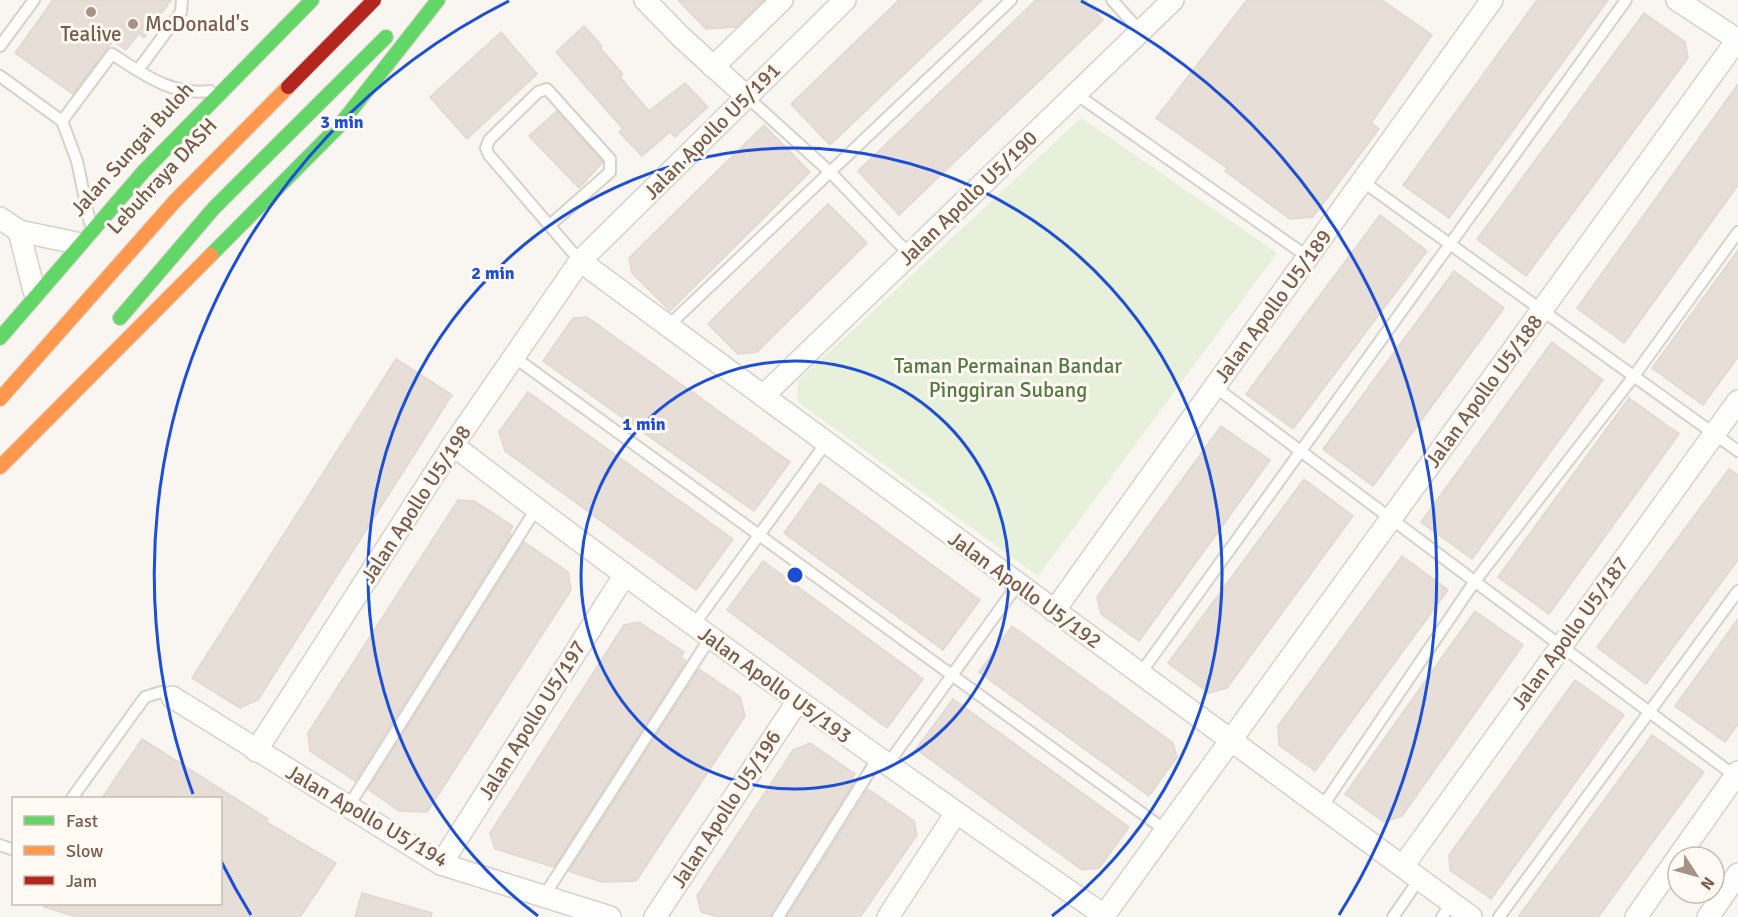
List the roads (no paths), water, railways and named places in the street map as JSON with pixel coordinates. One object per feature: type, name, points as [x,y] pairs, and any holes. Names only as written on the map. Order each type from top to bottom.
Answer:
[{"type":"highway","name":"Jalan Sungai Buloh","points":[[0,331],[91,226],[299,0]]},
{"type":"highway","name":"Lebuhraya DASH","points":[[0,338],[144,171],[312,0]]},
{"type":"highway","name":"Lebuhraya DASH","points":[[0,390],[172,191],[363,0]]},
{"type":"highway","points":[[0,399],[175,201],[374,0]]},
{"type":"highway","points":[[107,333],[214,208],[423,0]]},
{"type":"highway","points":[[0,467],[339,126],[438,0]]},
{"type":"highway","points":[[0,458],[69,378]]},
{"type":"street","points":[[713,67],[782,0]]},
{"type":"street","name":"Jalan Apollo U5/191","points":[[580,261],[845,0]]},
{"type":"street","name":"Jalan Apollo U5/190","points":[[763,396],[1173,0]]},
{"type":"street","name":"Jalan Apollo U5/189","points":[[1054,611],[1492,0]]},
{"type":"street","points":[[1677,0],[1738,40]]},
{"type":"street","points":[[655,4],[713,67],[746,96]]},
{"type":"street","name":"Jalan Apollo U5/188","points":[[1229,740],[1738,40]]},
{"type":"street","points":[[1,219],[19,231],[76,243]]},
{"type":"street","points":[[19,231],[34,291]]},
{"type":"street","name":"Jalan Apollo U5/192","points":[[580,261],[1411,872],[1447,910],[1471,917]]},
{"type":"street","name":"Jalan Apollo U5/198","points":[[256,751],[453,446],[580,261]]},
{"type":"street","name":"Jalan Apollo U5/187","points":[[1411,872],[1562,645],[1738,401]]},
{"type":"street","name":"Jalan Apollo U5/193","points":[[453,446],[624,576],[797,702],[1104,916]]},
{"type":"street","name":"Jalan Apollo U5/197","points":[[441,864],[624,576]]},
{"type":"street","name":"Jalan Apollo U5/194","points":[[172,697],[441,864],[610,917]]},
{"type":"street","name":"Jalan Apollo U5/196","points":[[655,917],[797,702]]},
{"type":"street","points":[[1104,916],[1229,740]]},
{"type":"street","points":[[1636,917],[1737,774]]},
{"type":"street","points":[[888,917],[956,813]]},
{"type":"street","points":[[1708,917],[1731,898],[1738,874]]},
{"type":"lane","points":[[0,46],[34,0]]},
{"type":"lane","points":[[138,70],[181,12],[182,0]]},
{"type":"lane","points":[[668,326],[1011,0]]},
{"type":"lane","points":[[1112,0],[1140,31]]},
{"type":"lane","points":[[1140,674],[1299,450],[1451,245],[1626,0]]},
{"type":"lane","points":[[62,121],[112,54],[168,87],[194,93],[214,91]]},
{"type":"lane","points":[[0,76],[62,121],[77,160],[91,226]]},
{"type":"lane","points":[[550,225],[612,168],[610,159],[547,89],[538,92],[489,140],[486,148],[489,155],[580,261]]},
{"type":"lane","points":[[1076,94],[1308,257]]},
{"type":"lane","points":[[746,96],[830,172],[910,255]]},
{"type":"lane","points":[[1362,181],[1738,451]]},
{"type":"lane","points":[[1322,807],[1475,581],[1634,376],[1738,232]]},
{"type":"lane","points":[[514,357],[1166,830]]},
{"type":"lane","points":[[1215,387],[1737,774]]},
{"type":"lane","points":[[544,896],[760,536],[826,443]]},
{"type":"lane","points":[[348,807],[536,509]]},
{"type":"lane","points":[[778,917],[882,761],[953,675],[1018,584]]},
{"type":"lane","points":[[1499,917],[1738,591]]},
{"type":"lane","points":[[73,797],[145,697],[161,692],[172,697]]},
{"type":"lane","points":[[1393,917],[1411,872]]},
{"type":"place","name":"Tealive","points":[[91,12]]},
{"type":"place","name":"McDonald's","points":[[133,24]]},
{"type":"park label","name":"Taman Permainan Bandar Pinggiran Subang","points":[[1008,378]]}]
